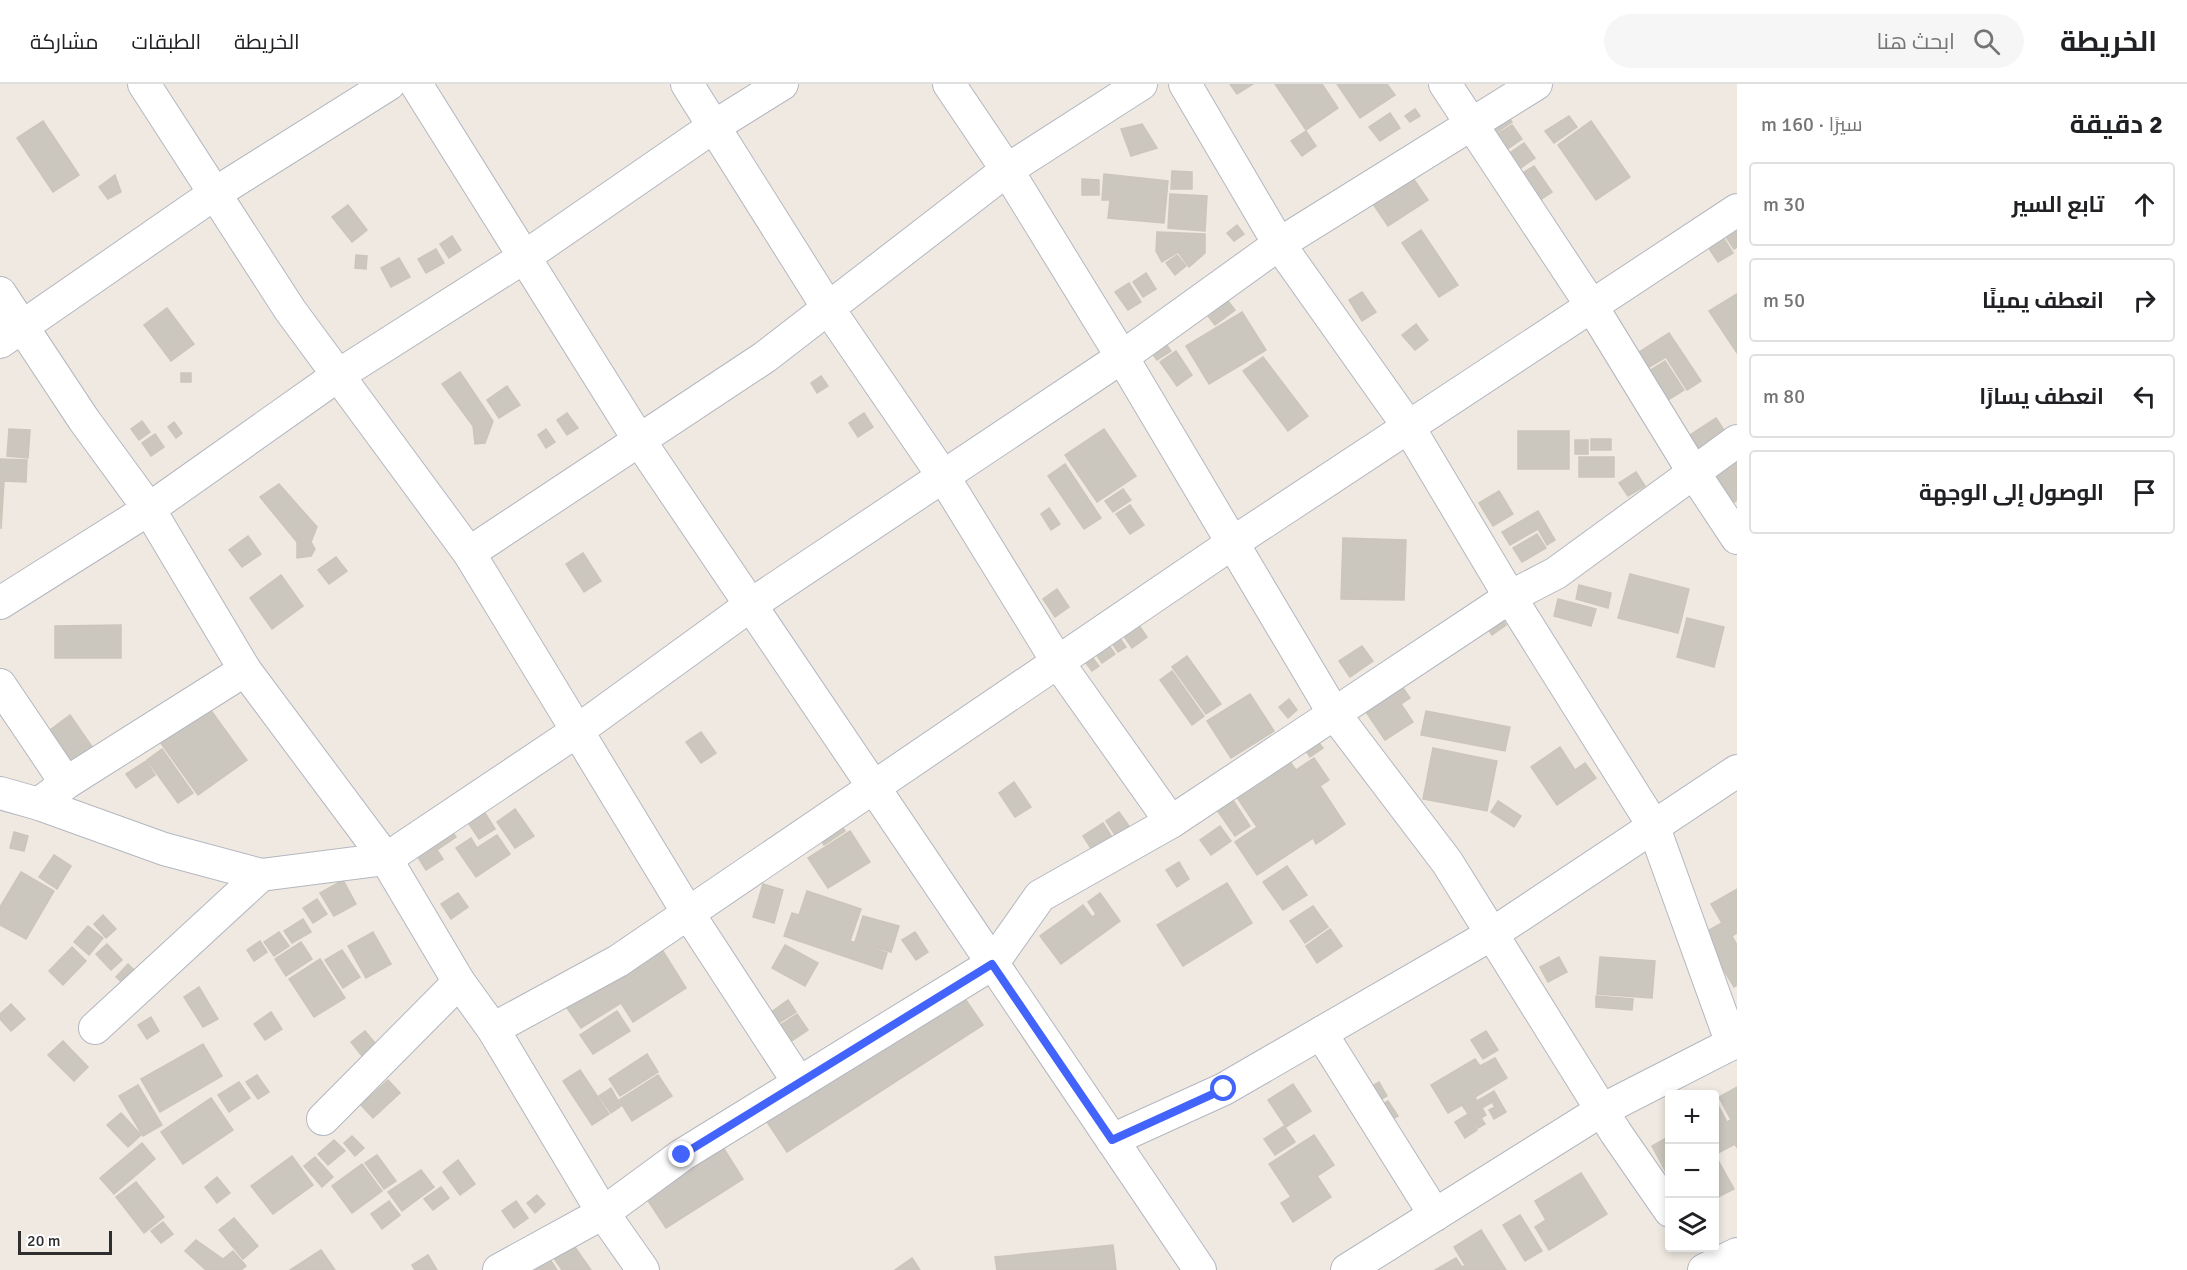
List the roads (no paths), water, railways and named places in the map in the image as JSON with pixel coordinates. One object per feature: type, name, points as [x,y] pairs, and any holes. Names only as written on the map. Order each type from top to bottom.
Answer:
[{"type":"street","points":[[144,84],[290,310],[469,553],[688,913],[799,1083]]},
{"type":"street","points":[[11,334],[214,194],[389,84]]},
{"type":"street","points":[[416,84],[526,256],[639,440],[1200,1270]]},
{"type":"street","points":[[687,84],[828,308],[944,476],[1057,661],[1171,822]]},
{"type":"street","points":[[0,603],[149,509],[337,376],[526,256],[714,127],[782,84]]},
{"type":"street","points":[[949,84],[1007,170],[1122,357],[1333,712],[1447,862],[1602,1110],[1665,1204]]},
{"type":"street","points":[[469,553],[765,357],[1007,170],[1141,84]]},
{"type":"street","points":[[1185,84],[1279,244],[1407,426],[1510,597],[1653,825],[1735,1043],[1602,1110],[1347,1270]]},
{"type":"street","points":[[1445,84],[1591,305],[1694,473],[1737,538]]},
{"type":"street","points":[[0,793],[39,804],[164,849],[261,875],[386,859],[577,731],[752,604],[1122,357],[1279,244],[1472,126],[1536,84]]},
{"type":"street","points":[[493,1029],[618,961],[873,785],[1234,542],[1737,210]]},
{"type":"street","points":[[0,293],[11,334],[84,420],[149,509],[245,670],[386,859],[459,982],[493,1029],[603,1213],[644,1270]]},
{"type":"street","points":[[499,1270],[603,1213],[682,1155],[992,964],[1040,896],[1171,822],[1333,712],[1510,597],[1556,573],[1737,441]]},
{"type":"street","points":[[39,804],[66,783],[245,670]]},
{"type":"street","points":[[0,685],[66,783]]},
{"type":"street","points":[[1112,1140],[1224,1089],[1492,934],[1737,771]]},
{"type":"street","points":[[95,1028],[261,875]]},
{"type":"street","points":[[322,1119],[459,982]]},
{"type":"street","points":[[1321,1033],[1435,1215]]},
{"type":"street","points":[[1704,1264],[1737,1254]]}]
